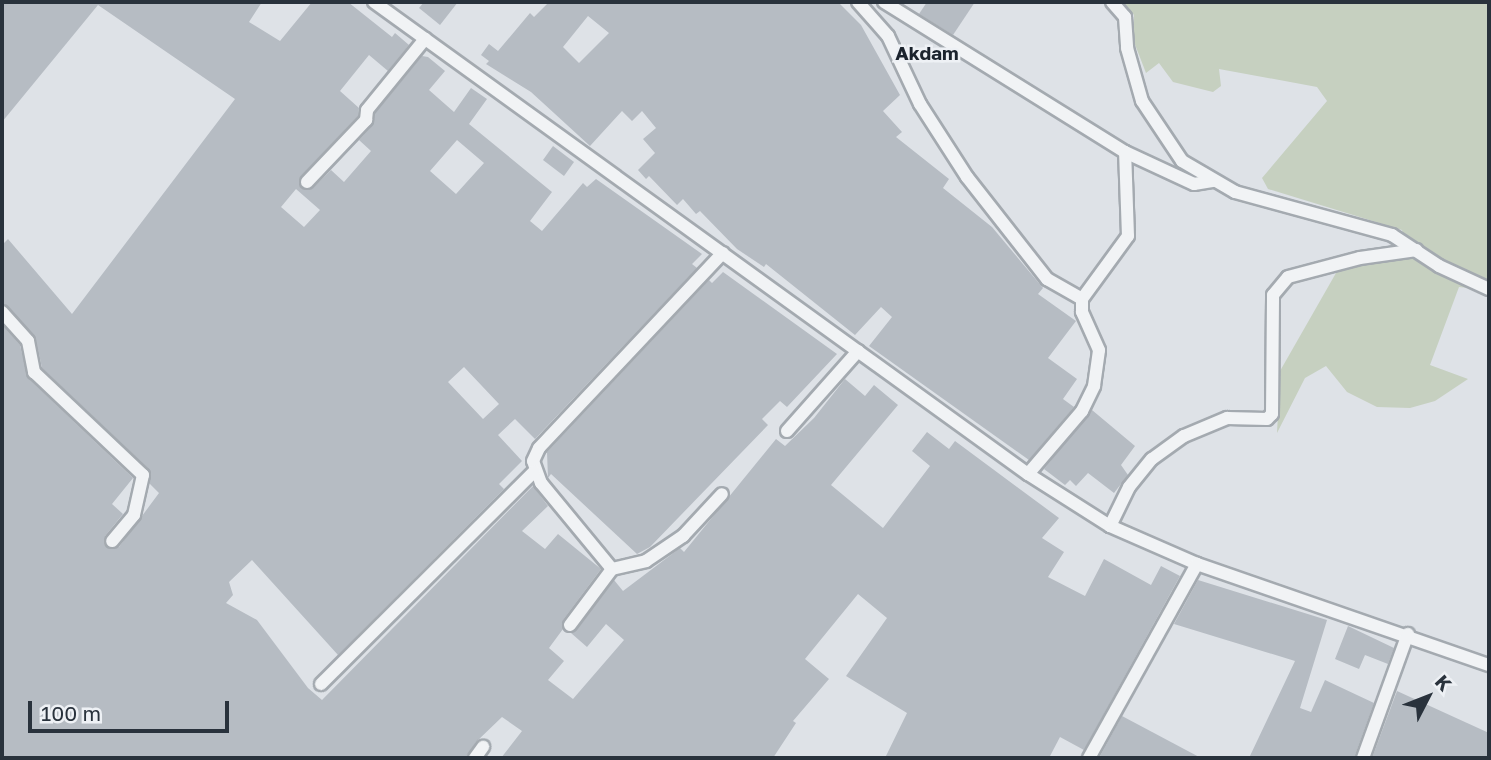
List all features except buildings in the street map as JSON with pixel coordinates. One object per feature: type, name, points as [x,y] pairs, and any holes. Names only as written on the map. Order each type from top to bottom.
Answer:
[{"type":"street","points":[[374,2],[1028,474],[1110,526],[1197,564],[1408,634],[1489,665]]},
{"type":"street","points":[[858,2],[888,36],[920,104],[967,177],[1047,278],[1082,299]]},
{"type":"street","points":[[884,2],[1125,152],[1194,184],[1213,181]]},
{"type":"street","points":[[1112,2],[1125,17],[1127,48],[1142,101],[1182,161],[1235,192],[1392,235],[1489,289]]},
{"type":"street","points":[[307,182],[366,120],[367,110],[425,39]]},
{"type":"street","points":[[1028,474],[1082,411],[1094,386],[1099,351],[1083,312],[1082,299],[1128,236],[1125,152]]},
{"type":"street","points":[[1110,526],[1129,487],[1152,459],[1184,436],[1227,418],[1268,419],[1272,414],[1273,295],[1288,277],[1360,258],[1416,250]]},
{"type":"street","points":[[321,684],[534,472],[539,448],[723,253]]},
{"type":"street","points":[[2,312],[28,341],[34,372],[143,475],[134,515],[112,541]]},
{"type":"street","points":[[787,431],[858,351]]},
{"type":"street","points":[[534,472],[612,569]]},
{"type":"street","points":[[570,625],[612,569],[646,561],[682,536],[723,494]]},
{"type":"street","points":[[1089,758],[1125,701],[1197,564]]},
{"type":"street","points":[[1363,758],[1408,634]]},
{"type":"street","points":[[475,758],[483,747]]},
{"type":"green space","points":[[1123,2],[1489,2],[1489,290],[1459,287],[1430,365],[1468,379],[1435,401],[1410,408],[1377,407],[1347,392],[1326,366],[1305,378],[1277,433],[1280,371],[1336,273],[1361,262],[1409,256],[1402,230],[1268,189],[1262,178],[1327,101],[1317,87],[1219,69],[1221,86],[1213,92],[1173,82],[1159,63],[1146,73],[1134,42],[1134,15]]},
{"type":"district","name":"Akdam","points":[[927,53]]}]
